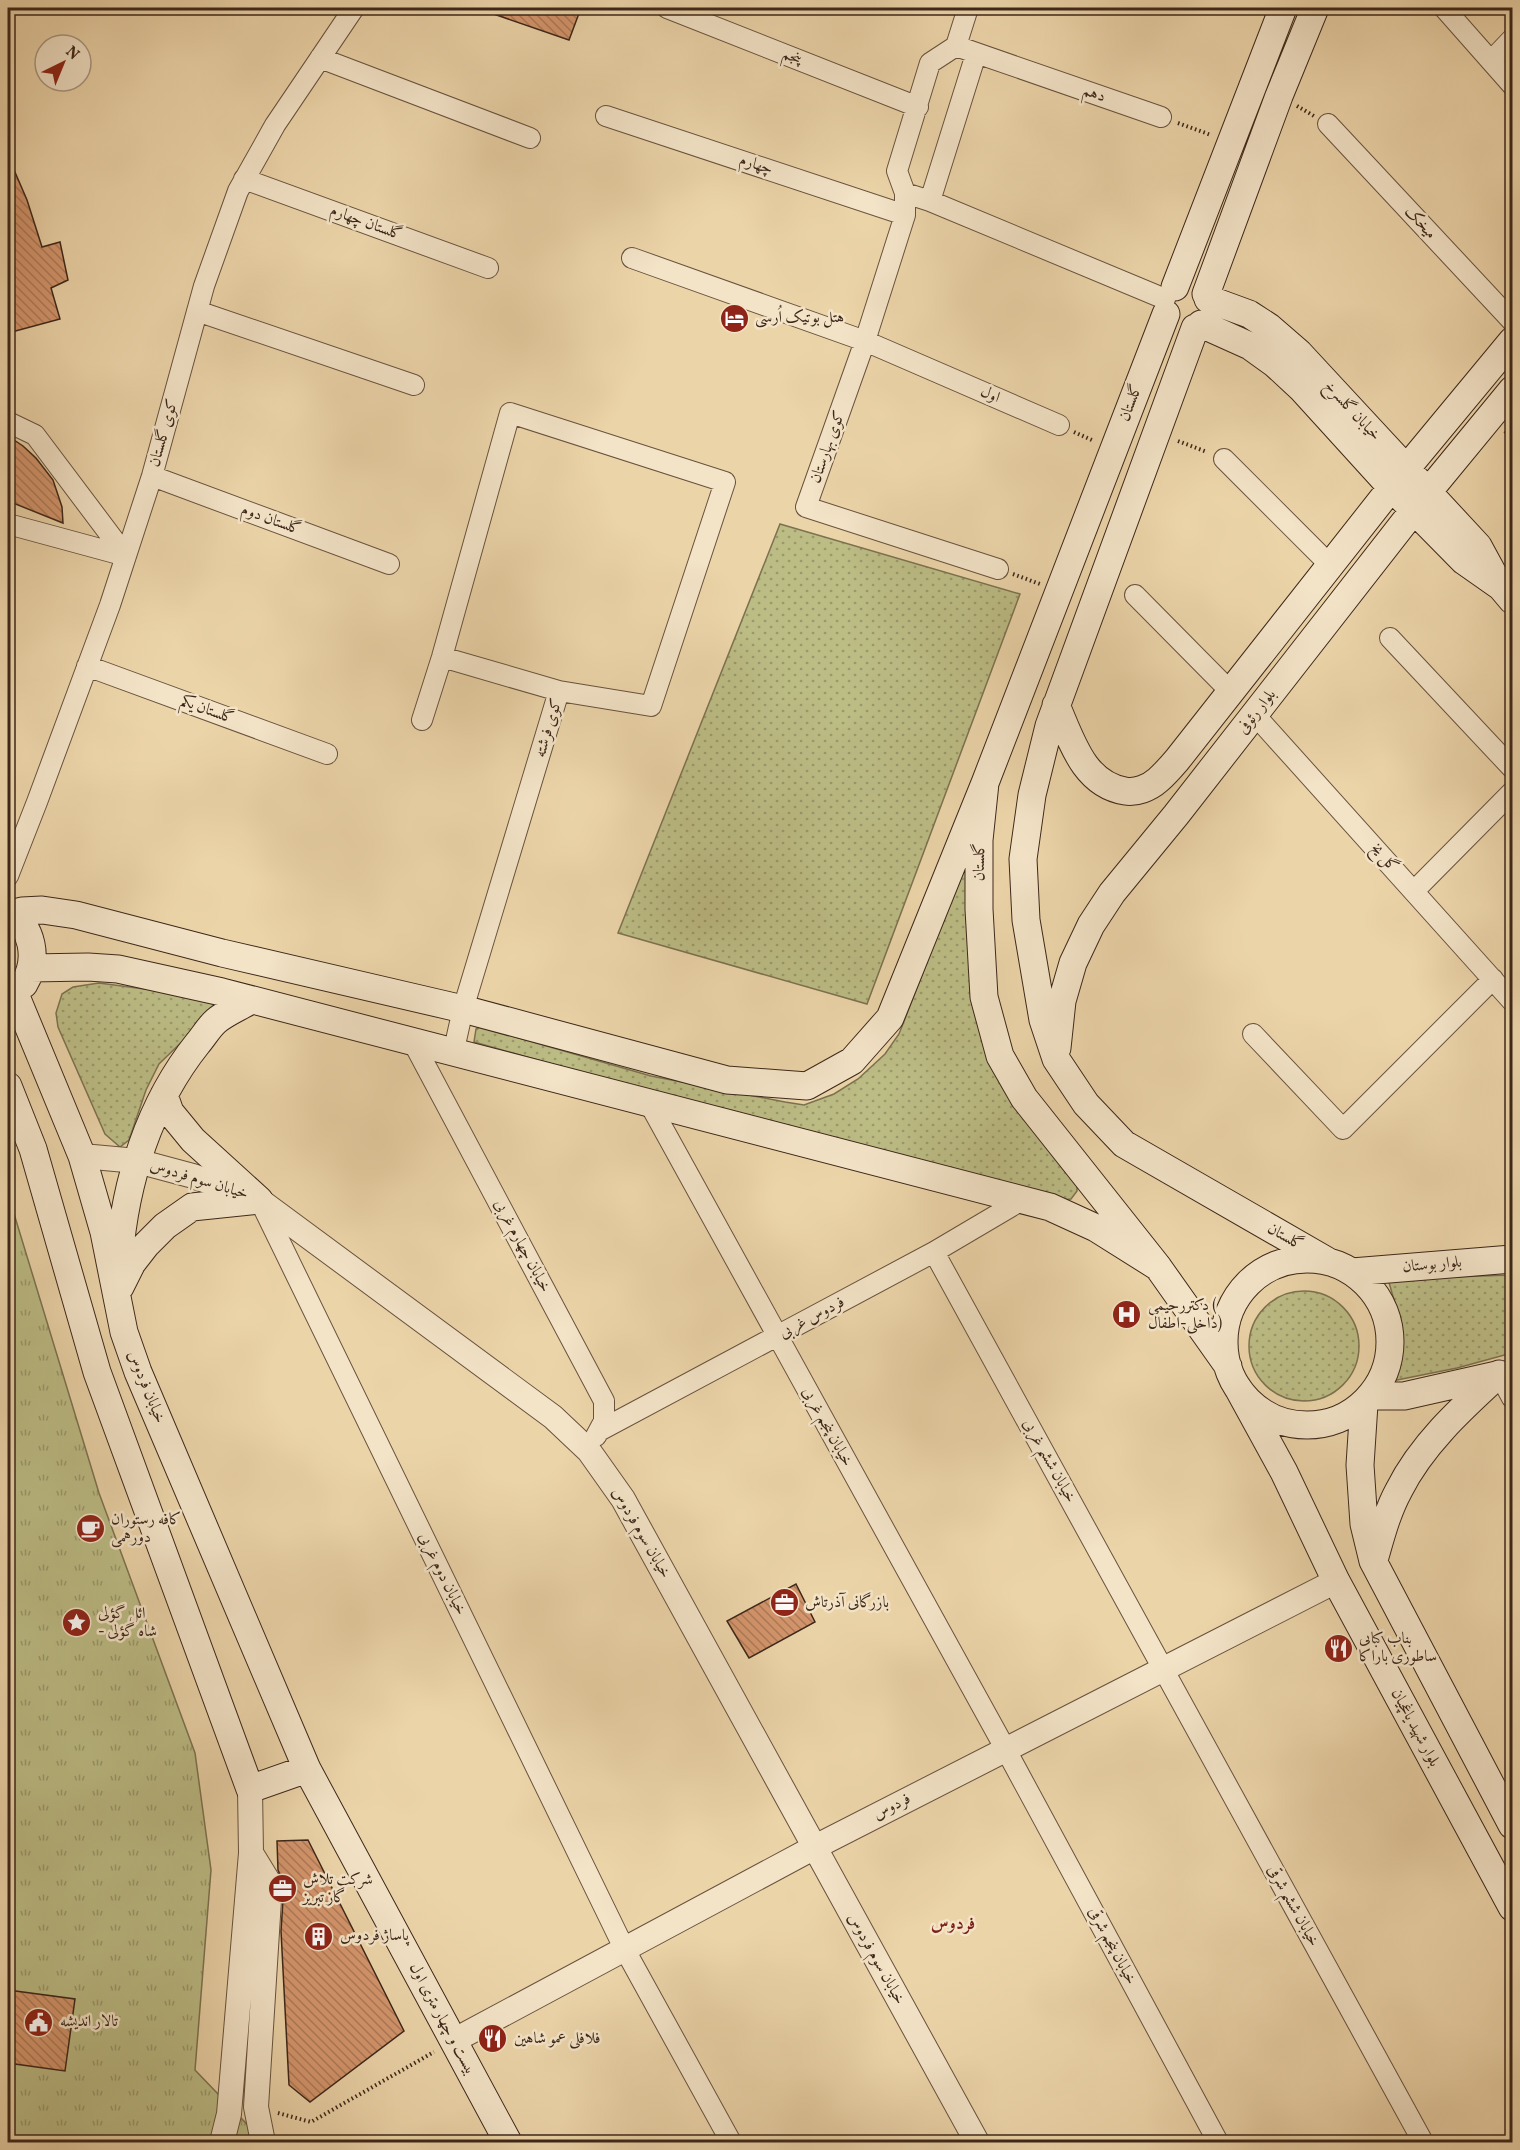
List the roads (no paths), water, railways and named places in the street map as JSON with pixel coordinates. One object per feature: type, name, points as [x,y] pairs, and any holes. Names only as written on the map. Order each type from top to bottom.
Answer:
[{"type":"main road","name":"گلستان","points":[[1233,1377],[1158,1267],[1024,1098],[1000,1056],[984,997],[979,909],[979,840],[985,783],[1283,8]]},
{"type":"main road","points":[[1207,296],[1196,286],[1189,284],[1169,300],[1174,325],[1188,329],[1198,326],[1209,314],[1207,296],[1279,96],[1315,8]]},
{"type":"main road","name":"خیابان گلسرخ","points":[[1207,296],[1249,314],[1299,354],[1398,478]]},
{"type":"main road","name":"گلستان","points":[[1198,326],[1056,705],[1032,795],[1023,859],[1026,920],[1043,1020],[1056,1059],[1086,1104],[1124,1144],[1340,1267]]},
{"type":"main road","name":"خیابان گلسرخ","points":[[1198,326],[1250,346],[1275,364],[1398,478],[1507,593]]},
{"type":"main road","name":"بلوار رئوفی","points":[[1056,705],[1082,762],[1096,779],[1114,789],[1134,793],[1157,782],[1231,692],[1398,478],[1512,341]]},
{"type":"main road","name":"بلوار رئوفی","points":[[1056,1059],[1062,1001],[1073,963],[1090,925],[1112,893],[1255,715],[1421,501],[1512,390]]},
{"type":"main road","points":[[1231,692],[1255,715]]},
{"type":"main road","points":[[9,913],[42,910],[76,915],[222,953],[463,1009],[727,1080],[807,1086],[852,1061],[890,1018],[985,783]]},
{"type":"main road","points":[[9,913],[23,925],[30,938],[33,953],[31,968],[25,982],[11,997]]},
{"type":"main road","points":[[31,968],[118,969],[251,1000],[1050,1207],[1096,1228],[1158,1267]]},
{"type":"main road","name":"خیابان فردوس","points":[[11,997],[82,1156],[104,1232],[124,1332],[138,1371],[307,1769]]},
{"type":"main road","points":[[116,1297],[122,1220],[137,1161],[153,1114],[184,1060],[216,1021],[251,1000]]},
{"type":"main road","points":[[8,1086],[33,1149],[98,1372],[250,1789],[307,1769]]},
{"type":"main road","points":[[164,1095],[170,1112],[193,1140],[259,1200]]},
{"type":"main road","points":[[116,1297],[124,1276],[146,1245],[165,1226],[192,1207],[259,1200]]},
{"type":"main road","points":[[1304,1259],[1340,1267],[1370,1287],[1383,1307],[1390,1330],[1390,1353],[1384,1376],[1367,1400],[1344,1418],[1321,1425],[1297,1425],[1274,1419],[1254,1406],[1233,1377],[1224,1341],[1228,1317],[1239,1294],[1257,1276],[1279,1264],[1304,1259]]},
{"type":"main road","name":"بلوار بوستان","points":[[1340,1267],[1512,1259]]},
{"type":"main road","points":[[1367,1400],[1404,1396],[1506,1372]]},
{"type":"main road","points":[[1373,1561],[1399,1488],[1422,1455],[1462,1408],[1506,1372]]},
{"type":"main road","name":"بلوار شهید یاغچیان","points":[[1233,1377],[1284,1472],[1336,1581],[1512,1907]]},
{"type":"main road","points":[[1367,1400],[1360,1465],[1364,1524],[1373,1561],[1510,1820],[1472,1832]]},
{"type":"main road","name":"بیست و چهار متری اول","points":[[307,1769],[508,2142]]},
{"type":"street","name":"کوی گلستان","points":[[8,876],[126,556],[152,476],[204,286],[234,201],[275,125],[354,8]]},
{"type":"street","name":"پنجم","points":[[667,8],[918,106]]},
{"type":"street","points":[[957,46],[968,8]]},
{"type":"street","points":[[1444,8],[1512,86]]},
{"type":"street","points":[[1491,61],[1512,39]]},
{"type":"street","name":"کوی بهارستان","points":[[957,46],[930,63],[897,171],[905,193],[905,215],[865,341],[806,507],[998,569]]},
{"type":"street","name":"دهم","points":[[957,46],[1161,117]]},
{"type":"street","points":[[930,201],[976,54]]},
{"type":"street","points":[[320,58],[530,138]]},
{"type":"street","name":"چهارم","points":[[606,116],[905,215]]},
{"type":"street","name":"میخک","points":[[1328,124],[1512,321]]},
{"type":"street","name":"گلستان چهارم","points":[[244,179],[488,268]]},
{"type":"street","points":[[905,193],[930,201],[1169,300]]},
{"type":"street","name":"اول","points":[[633,258],[865,341],[1059,425]]},
{"type":"street","points":[[197,311],[414,385]]},
{"type":"street","name":"کوی فرشته","points":[[442,657],[510,413],[725,482],[651,706],[559,691],[463,1009],[453,1054]]},
{"type":"street","points":[[8,422],[35,435],[126,556]]},
{"type":"street","points":[[1224,459],[1330,565]]},
{"type":"street","name":"گلستان دوم","points":[[152,476],[389,564]]},
{"type":"street","points":[[8,524],[126,556]]},
{"type":"street","points":[[1135,595],[1231,692]]},
{"type":"street","points":[[1390,638],[1512,768]]},
{"type":"street","points":[[422,720],[442,657],[559,691]]},
{"type":"street","name":"گلستان یکم","points":[[87,666],[327,754]]},
{"type":"street","name":"گل یخ","points":[[1255,715],[1512,1001]]},
{"type":"street","points":[[1414,891],[1512,792]]},
{"type":"street","points":[[1253,1034],[1342,1129],[1493,979]]},
{"type":"street","name":"خیابان چهارم غربی","points":[[414,1044],[604,1401],[604,1421],[594,1441]]},
{"type":"street","name":"خیابان پنجم غربی","points":[[649,1103],[1006,1750]]},
{"type":"street","name":"خیابان سوم فردوس","points":[[82,1156],[137,1161],[193,1176],[259,1200],[553,1417],[594,1441],[623,1499],[977,2142]]},
{"type":"street","name":"خیابان دوم غربی","points":[[259,1200],[624,1948],[731,2142]]},
{"type":"street","name":"فردوس غربی","points":[[594,1441],[777,1336],[934,1252],[1022,1200]]},
{"type":"street","name":"خیابان ششم غربی","points":[[934,1252],[1163,1669]]},
{"type":"street","points":[[1506,1372],[1512,1398]]},
{"type":"street","name":"فردوس","points":[[453,2041],[815,1847],[1336,1581]]},
{"type":"street","name":"خیابان ششم شرقی","points":[[1163,1669],[1423,2142]]},
{"type":"street","name":"خیابان پنجم شرقی","points":[[1006,1750],[1218,2142]]},
{"type":"street","points":[[222,2142],[229,2114],[251,1853],[250,1789]]},
{"type":"street","points":[[251,1853],[270,1884],[256,2107],[263,2142]]},
{"type":"place","name":"هتل بوتیک اُرسی","points":[[734,318]]},
{"type":"place","name":"دکتررحیمی ( داخلی-اطفال)","points":[[1127,1315]]},
{"type":"place","name":"کافه رستوران دورهمی","points":[[90,1529]]},
{"type":"place","name":"بازرگانی آذرتاش","points":[[784,1603]]},
{"type":"place","name":"ائل گؤلی - شاه گؤلی","points":[[77,1623]]},
{"type":"place","name":"بناب کبابی ساطوری باراکا","points":[[1338,1648]]},
{"type":"place","name":"شرکت تلاش گاز تبریز","points":[[282,1889]]},
{"type":"place","name":"پاساژ فردوس","points":[[319,1936]]},
{"type":"place","name":"تالار اندیشه","points":[[39,2022]]},
{"type":"place","name":"فلافلی عمو شاهین","points":[[493,2039]]},
{"type":"district","name":"فردوس","points":[[953,1924]]}]
